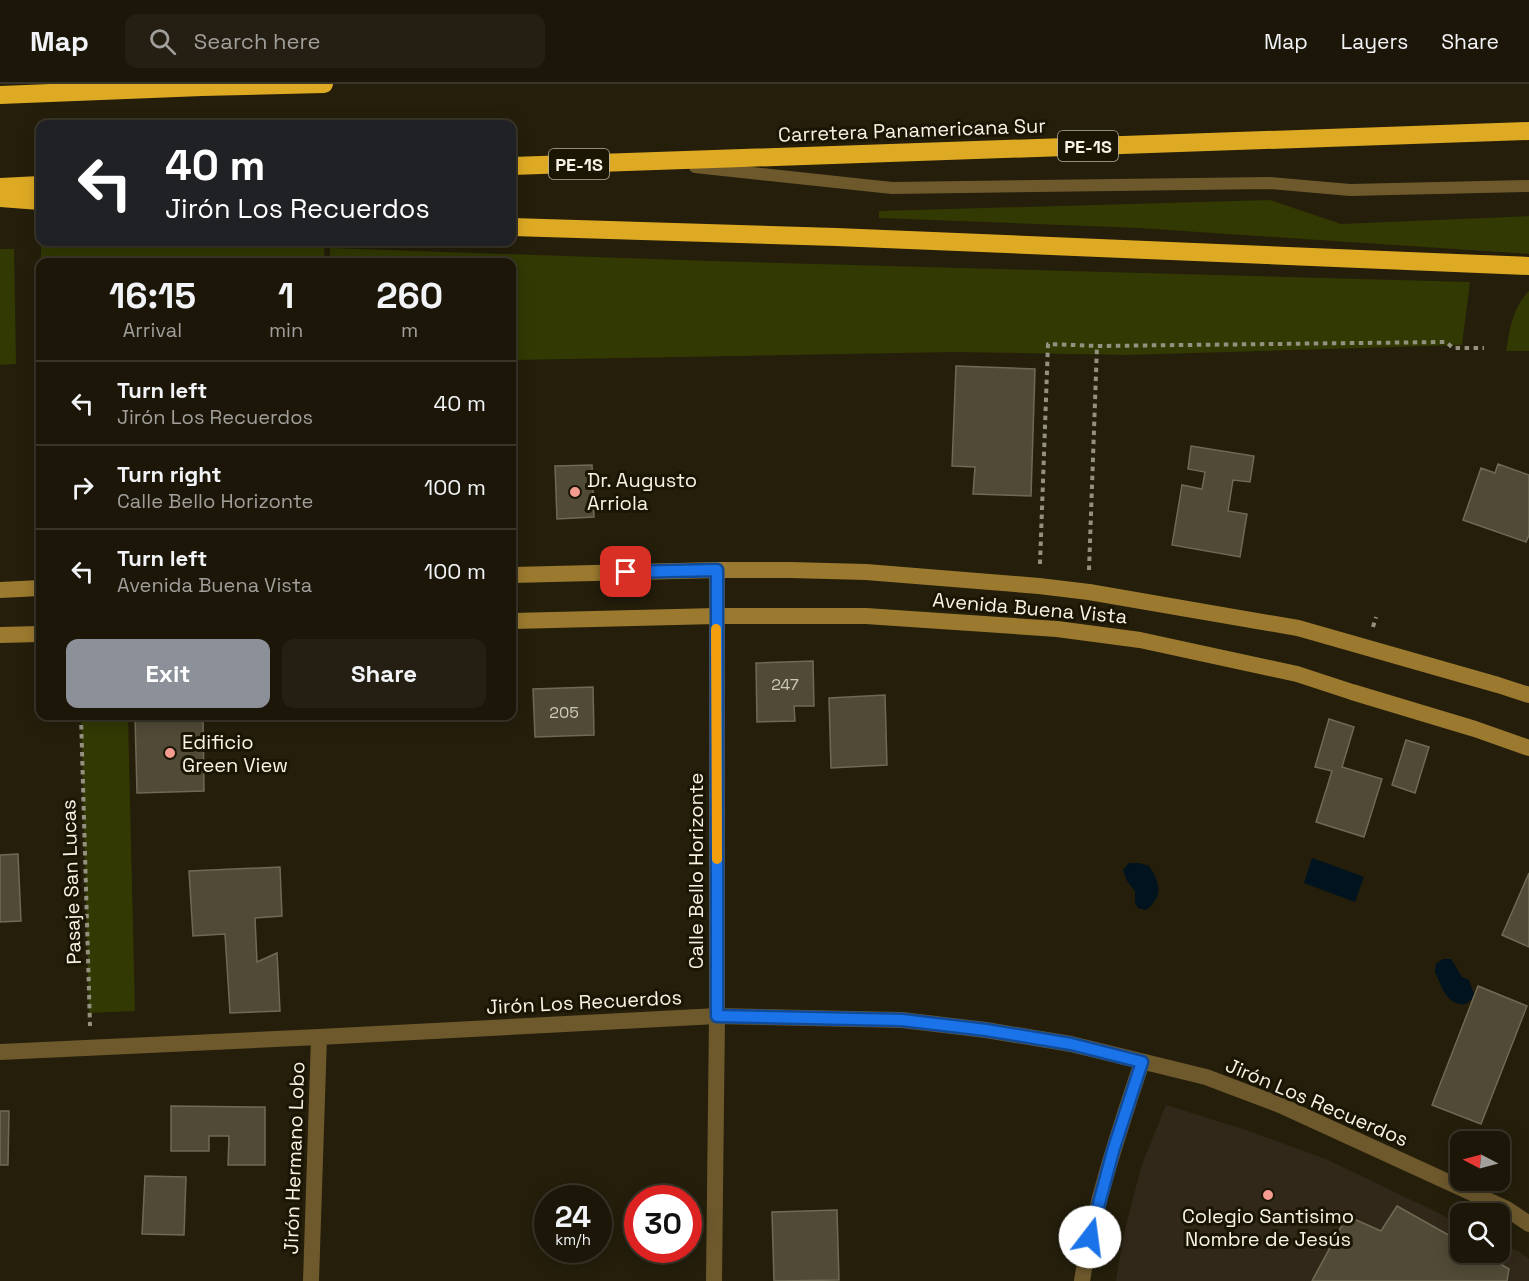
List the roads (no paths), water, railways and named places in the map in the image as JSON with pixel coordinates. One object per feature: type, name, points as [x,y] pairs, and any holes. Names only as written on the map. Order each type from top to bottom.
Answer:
[{"type":"highway","points":[[0,95],[205,85],[324,84]]},
{"type":"highway","name":"Carretera Panamericana Sur","points":[[516,166],[1529,131]]},
{"type":"highway","points":[[0,187],[36,185]]},
{"type":"highway","points":[[0,198],[36,201]]},
{"type":"highway","points":[[516,227],[836,237],[1529,266]]},
{"type":"main road","name":"Avenida Buena Vista","points":[[516,575],[717,570],[866,572],[1039,586],[1089,592],[1298,628],[1529,695]]},
{"type":"main road","points":[[0,590],[36,588]]},
{"type":"main road","name":"Avenida Buena Vista","points":[[516,621],[716,616],[866,616],[1057,629],[1140,640],[1297,674],[1529,748]]},
{"type":"main road","points":[[0,635],[36,634]]},
{"type":"street","name":"Calle Bello Horizonte","points":[[714,1281],[717,1016],[717,570]]},
{"type":"street","name":"Jirón Los Recuerdos","points":[[0,1052],[717,1016],[902,1020],[986,1030],[1071,1044],[1206,1077],[1280,1105],[1507,1209],[1529,1224]]},
{"type":"street","name":"Jirón Hermano Lobo","points":[[311,1281],[319,1037]]},
{"type":"street","points":[[1082,1281],[1086,1254],[1113,1151],[1142,1062]]},
{"type":"lane","points":[[646,161],[892,188],[1270,183],[1350,190],[1529,186]]},
{"type":"water","points":[[1312,858],[1364,877],[1355,902],[1304,883]]},
{"type":"water","points":[[1129,863],[1149,866],[1156,878],[1158,894],[1156,900],[1146,910],[1138,908],[1135,903],[1135,891],[1127,881],[1123,870]]},
{"type":"water","points":[[1443,959],[1451,959],[1462,977],[1469,980],[1474,994],[1466,1004],[1454,1002],[1443,989],[1435,972],[1436,964]]},
{"type":"place","name":"Dr. Augusto Arriola","points":[[575,492]]},
{"type":"place","name":"Edificio Green View","points":[[170,753]]},
{"type":"place","name":"Colegio Santisimo Nombre de Jesús","points":[[1268,1195]]}]
